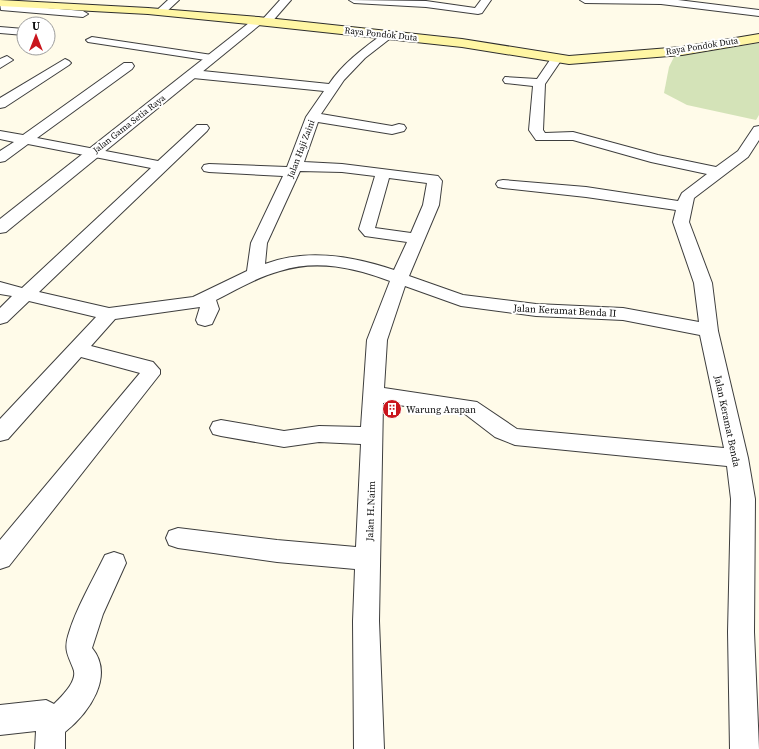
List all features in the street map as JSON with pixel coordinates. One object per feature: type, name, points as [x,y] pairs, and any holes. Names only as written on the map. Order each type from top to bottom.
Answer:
[{"type":"main road","name":"Raya Pondok Duta","points":[[2,5],[38,2],[262,21],[483,46],[556,59],[578,61],[682,51],[759,38]]},
{"type":"street","points":[[160,12],[174,0]]},
{"type":"street","points":[[262,21],[285,0]]},
{"type":"street","points":[[354,0],[426,4],[476,11],[478,11],[486,0]]},
{"type":"street","points":[[585,0],[612,2],[648,1],[759,13]]},
{"type":"street","points":[[2,5],[83,14]]},
{"type":"street","name":"Jalan Gama Setia Raya","points":[[0,228],[92,152],[212,58],[262,21]]},
{"type":"street","points":[[0,30],[16,31]]},
{"type":"street","name":"Jalan Haji Zaini","points":[[255,274],[259,243],[294,169],[313,117],[330,88],[349,67],[388,35]]},
{"type":"street","points":[[92,40],[212,58]]},
{"type":"street","points":[[509,80],[539,84],[544,80],[556,59]]},
{"type":"street","points":[[0,104],[6,95],[65,63]]},
{"type":"street","points":[[0,158],[128,66]]},
{"type":"street","points":[[193,74],[330,88]]},
{"type":"street","points":[[539,84],[536,130],[541,137],[573,136],[670,163],[719,172]]},
{"type":"street","points":[[313,117],[392,130],[399,128]]},
{"type":"street","points":[[0,318],[202,128]]},
{"type":"street","name":"Jalan Keramat Benda","points":[[745,749],[741,639],[743,499],[737,458],[709,331],[703,283],[681,222],[687,196],[743,154],[759,130]]},
{"type":"street","points":[[0,135],[162,166]]},
{"type":"street","points":[[208,168],[342,168],[383,174],[367,229],[371,233],[416,238]]},
{"type":"street","name":"Jalan H.Naim","points":[[369,749],[366,621],[371,436],[377,340],[400,277],[431,205],[435,181],[433,179],[383,174]]},
{"type":"street","points":[[503,184],[586,192],[684,206]]},
{"type":"street","name":"Jalan Keramat Benda II","points":[[109,314],[184,305],[206,298],[255,274],[276,266],[299,262],[328,260],[362,265],[400,277],[461,300],[536,310],[623,314],[650,318],[709,331]]},
{"type":"street","points":[[0,288],[109,314],[0,433]]},
{"type":"street","points":[[205,320],[210,309],[206,298]]},
{"type":"street","points":[[0,558],[150,374],[150,370],[146,367],[77,349]]},
{"type":"street","points":[[373,394],[470,407],[481,413],[495,428],[504,434],[515,437],[737,458]]},
{"type":"street","points":[[221,428],[284,439],[318,434],[371,436]]},
{"type":"street","points":[[178,538],[277,551],[368,559]]},
{"type":"street","points":[[51,737],[82,690],[88,675],[86,662],[79,654],[78,648],[82,633],[114,563]]},
{"type":"street","points":[[0,720],[43,714],[48,718],[51,737]]},
{"type":"green space","points":[[759,43],[759,115],[756,120],[687,105],[664,93],[669,67],[674,57]]},
{"type":"place","name":"Warung Arapan","points":[[392,409]]}]
